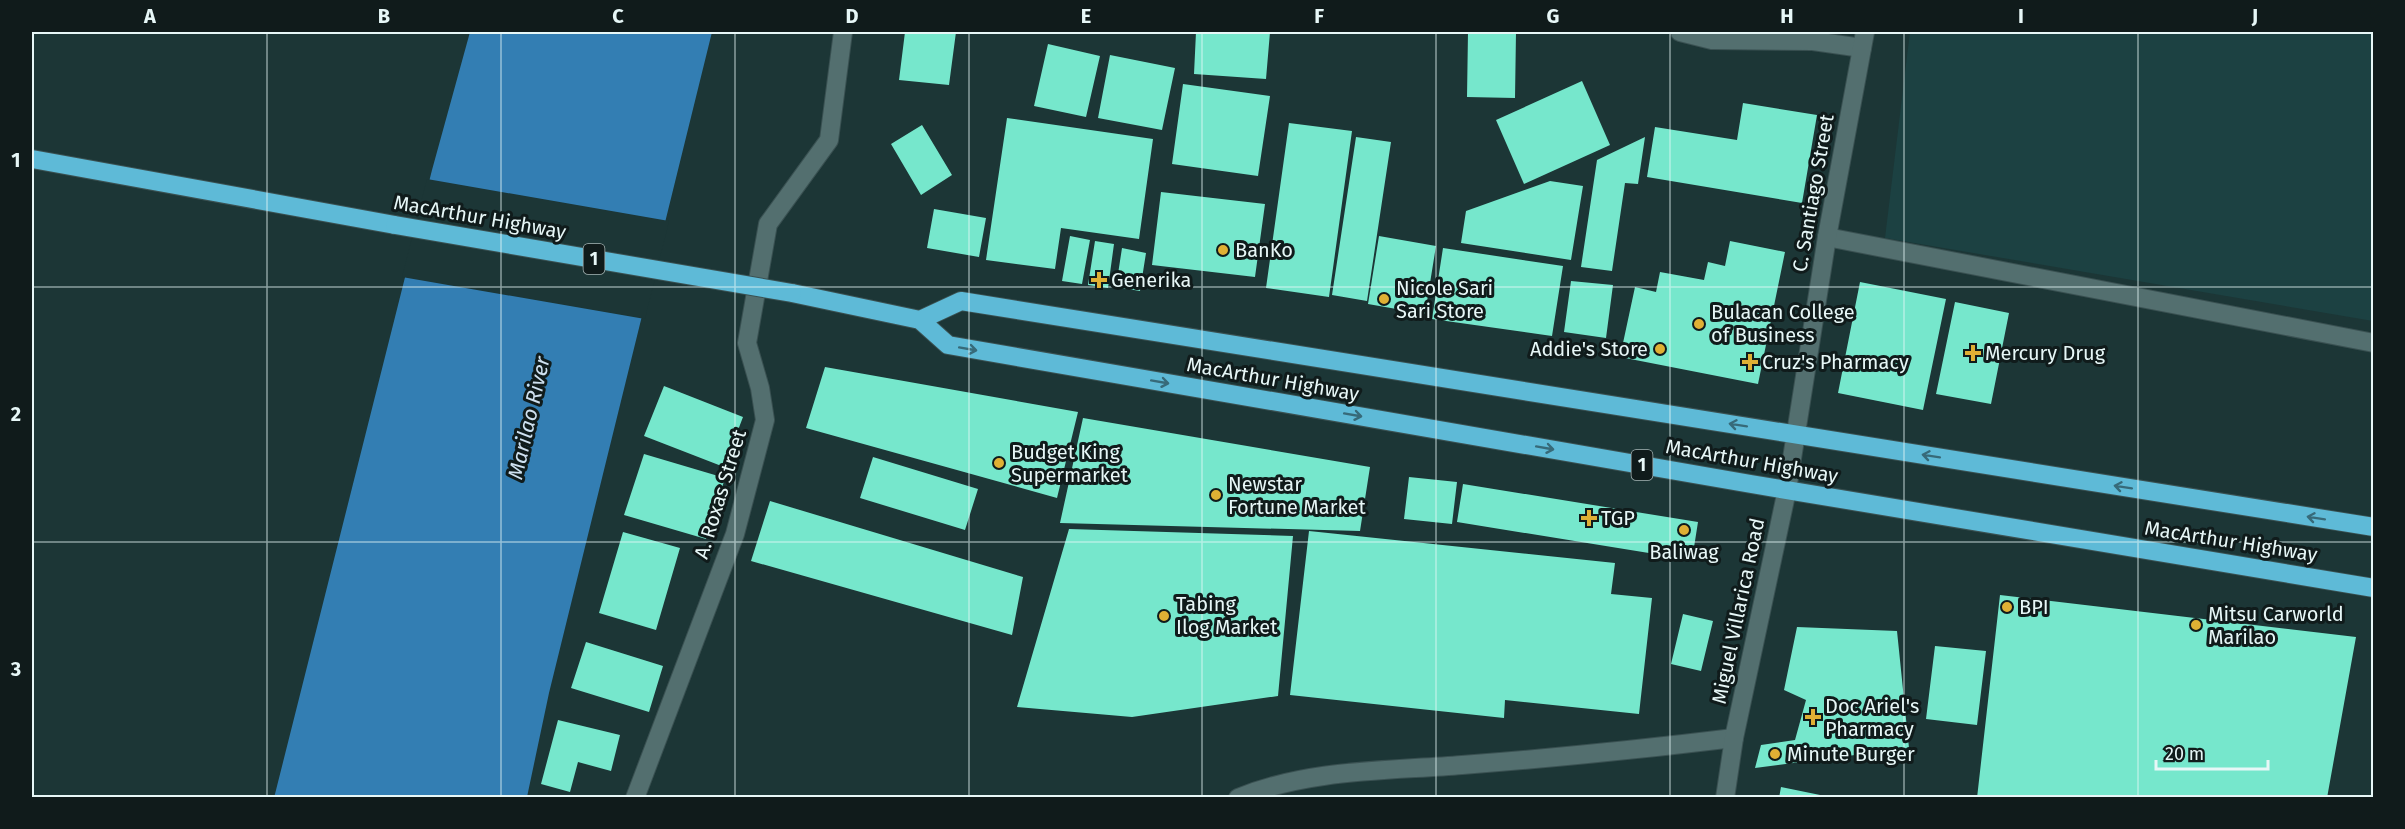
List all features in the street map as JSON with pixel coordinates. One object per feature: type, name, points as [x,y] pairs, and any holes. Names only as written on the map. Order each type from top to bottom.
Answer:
[{"type":"highway","name":"MacArthur Highway","points":[[32,159],[395,225],[792,293],[920,320],[948,345],[1787,490],[2373,588]]},
{"type":"highway","name":"MacArthur Highway","points":[[920,320],[961,301],[2373,527]]},
{"type":"street","name":"A. Roxas Street","points":[[635,798],[735,534],[765,420],[760,388],[747,343],[768,224],[829,140],[843,32]]},
{"type":"street","points":[[1680,32],[1712,40],[1863,40]]},
{"type":"street","name":"C. Santiago Street","points":[[1796,434],[1827,237],[1863,40]]},
{"type":"street","points":[[1827,237],[2373,343]]},
{"type":"street","name":"Miguel Villarica Road","points":[[1725,798],[1734,738],[1787,490],[1796,434]]},
{"type":"street","points":[[1238,798],[1266,786],[1330,775],[1599,754],[1734,738]]},
{"type":"shaded area","points":[[1910,32],[2373,32],[2373,321],[1885,238]]},
{"type":"water","name":"Marilao River","points":[[470,32],[712,32],[549,693],[527,797],[274,798],[432,170]]},
{"type":"pier","points":[[427,179],[669,221],[645,319],[402,277]]},
{"type":"building","points":[[905,32],[956,32],[949,85],[899,80]]},
{"type":"building","points":[[1196,32],[1270,32],[1266,79],[1194,74]]},
{"type":"building","points":[[1468,32],[1516,32],[1515,98],[1467,97]]},
{"type":"building","points":[[1048,44],[1100,56],[1086,117],[1034,106]]},
{"type":"building","points":[[1110,55],[1175,68],[1162,130],[1098,118]]},
{"type":"building","points":[[1582,81],[1610,145],[1524,184],[1496,120]]},
{"type":"building","points":[[1183,84],[1270,96],[1258,176],[1172,164]]},
{"type":"building","points":[[1743,103],[1817,115],[1802,203],[1647,177],[1655,127],[1737,140]]},
{"type":"building","points":[[1007,118],[1153,139],[1139,239],[1061,228],[1055,269],[986,260]]},
{"type":"building","points":[[1289,123],[1352,131],[1329,297],[1266,288]]},
{"type":"building","points":[[922,125],[952,175],[921,195],[891,144]]},
{"type":"building","points":[[1356,137],[1391,142],[1367,301],[1332,295]]},
{"type":"building","points":[[1645,137],[1638,184],[1625,183],[1612,271],[1581,267],[1597,160]]},
{"type":"building","points":[[1550,181],[1583,186],[1571,260],[1461,243],[1466,211]]},
{"type":"building","points":[[1161,192],[1265,204],[1255,277],[1152,265]]},
{"type":"building","points":[[934,209],[986,218],[979,257],[927,248]]},
{"type":"building","points":[[1070,236],[1090,240],[1082,284],[1062,281]]},
{"type":"building","points":[[1379,236],[1436,246],[1425,314],[1368,304]]},
{"type":"building","points":[[1095,241],[1114,244],[1108,288],[1088,285]]},
{"type":"building","name":"Bulacan College of Business","points":[[1730,241],[1785,252],[1758,384],[1620,357],[1635,287],[1656,292],[1660,272],[1704,280],[1708,262],[1725,266]]},
{"type":"building","points":[[1122,248],[1146,253],[1140,291],[1116,287]]},
{"type":"building","points":[[1443,248],[1563,266],[1552,336],[1432,319]]},
{"type":"building","points":[[1571,281],[1613,285],[1606,338],[1564,332]]},
{"type":"building","points":[[1860,282],[1946,299],[1923,410],[1838,393]]},
{"type":"building","name":"Mercury Drug","points":[[1955,302],[2009,313],[1991,404],[1936,394]]},
{"type":"building","name":"Budget King Supermarket","points":[[825,367],[1078,412],[1057,498],[806,428]]},
{"type":"building","points":[[664,386],[743,417],[724,467],[644,436]]},
{"type":"building","name":"Newstar Fortune Market","points":[[1083,418],[1370,467],[1360,531],[1060,523]]},
{"type":"building","points":[[644,454],[725,478],[706,539],[624,515]]},
{"type":"building","points":[[873,457],[978,489],[965,530],[860,498]]},
{"type":"building","points":[[1409,477],[1457,482],[1452,524],[1404,519]]},
{"type":"building","points":[[1463,484],[1698,522],[1692,560],[1457,522]]},
{"type":"building","points":[[770,501],[1023,577],[1012,635],[751,561]]},
{"type":"building","name":"Tabing Ilog Market","points":[[1069,529],[1293,536],[1278,696],[1132,717],[1017,707]]},
{"type":"building","points":[[1309,531],[1615,563],[1611,594],[1652,598],[1639,714],[1505,700],[1504,718],[1290,695]]},
{"type":"building","points":[[623,532],[680,548],[656,630],[599,613]]},
{"type":"building","points":[[2000,595],[2356,637],[2327,798],[1977,798]]},
{"type":"building","points":[[1683,614],[1713,621],[1701,671],[1671,664]]},
{"type":"building","points":[[1797,627],[1897,631],[1909,748],[1755,768],[1761,745],[1795,740],[1806,700],[1784,690]]},
{"type":"building","points":[[586,642],[663,666],[649,712],[571,688]]},
{"type":"building","points":[[1935,646],[1986,651],[1977,725],[1926,719]]},
{"type":"building","points":[[558,720],[620,735],[611,771],[578,762],[570,792],[541,784]]},
{"type":"building","points":[[1781,787],[1825,796],[1825,798],[1779,798]]},
{"type":"place","name":"BanKo","points":[[1223,250]]},
{"type":"place","name":"Generika","points":[[1099,280]]},
{"type":"place","name":"Nicole Sari Sari Store","points":[[1384,299]]},
{"type":"place","name":"Bulacan College of Business","points":[[1699,324]]},
{"type":"place","name":"Addie's Store","points":[[1660,349]]},
{"type":"place","name":"Mercury Drug","points":[[1973,353]]},
{"type":"place","name":"Cruz's Pharmacy","points":[[1750,362]]},
{"type":"place","name":"Budget King Supermarket","points":[[999,463]]},
{"type":"place","name":"Newstar Fortune Market","points":[[1216,495]]},
{"type":"place","name":"TGP","points":[[1589,518]]},
{"type":"place","name":"Baliwag","points":[[1684,530]]},
{"type":"place","name":"BPI","points":[[2007,607]]},
{"type":"place","name":"Tabing Ilog Market","points":[[1164,616]]},
{"type":"place","name":"Mitsu Carworld Marilao","points":[[2196,625]]},
{"type":"place","name":"Doc Ariel's Pharmacy","points":[[1813,717]]},
{"type":"place","name":"Minute Burger","points":[[1775,754]]}]
